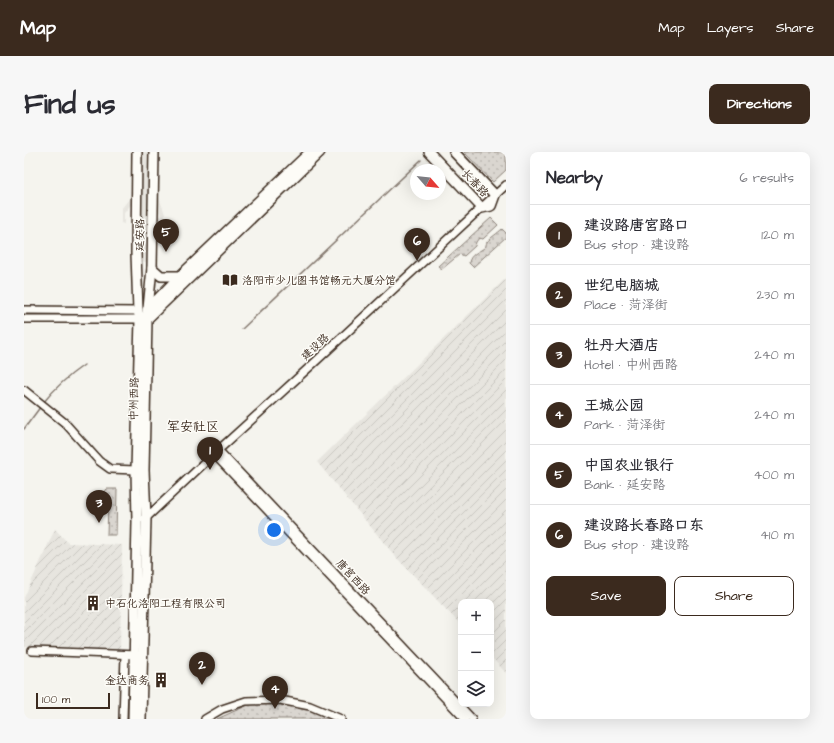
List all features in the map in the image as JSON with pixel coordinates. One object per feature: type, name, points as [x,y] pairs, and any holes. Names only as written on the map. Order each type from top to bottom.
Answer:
[{"type":"main road","name":"延安路","points":[[137,152],[136,253],[143,315]]},
{"type":"main road","name":"延安路","points":[[143,315],[152,268],[154,152]]},
{"type":"main road","points":[[143,315],[180,276],[310,152]]},
{"type":"main road","points":[[143,315],[320,152]]},
{"type":"main road","name":"长春路","points":[[429,152],[482,208],[491,206],[494,196],[454,152]]},
{"type":"main road","points":[[152,268],[161,276],[180,276]]},
{"type":"main road","name":"中州西路","points":[[143,315],[136,470],[143,521]]},
{"type":"main road","name":"中州西路","points":[[133,719],[133,655],[143,521],[143,315]]},
{"type":"main road","name":"中州西路","points":[[133,655],[142,719]]},
{"type":"street","name":"建设路","points":[[217,454],[506,185]]},
{"type":"street","name":"建设路","points":[[143,521],[506,191]]},
{"type":"street","points":[[24,310],[143,315]]},
{"type":"street","points":[[24,319],[143,315]]},
{"type":"street","points":[[24,390],[70,428],[110,470],[136,470]]},
{"type":"street","name":"唐宫西路","points":[[217,454],[465,719]]},
{"type":"street","name":"唐宫西路","points":[[217,454],[472,719]]},
{"type":"street","points":[[32,651],[133,655],[123,719]]},
{"type":"street","points":[[206,719],[222,709],[246,701],[280,700],[310,706],[341,719]]},
{"type":"shaded area","points":[[138,152],[153,152],[153,195],[158,195],[165,214],[164,229],[160,229],[160,214],[155,200],[152,262],[137,262],[135,200],[124,213],[124,224],[121,223],[121,209],[133,194]]},
{"type":"shaded area","points":[[464,152],[506,152],[506,170],[493,182]]},
{"type":"shaded area","points":[[491,218],[498,225],[483,239],[479,238],[475,246],[464,256],[460,254],[442,269],[438,266]]},
{"type":"shaded area","points":[[502,229],[506,233],[506,237],[473,267],[469,263],[471,257],[485,248],[488,240]]},
{"type":"shaded area","points":[[506,278],[506,673],[494,660],[494,599],[458,599],[458,622],[395,556],[317,462]]},
{"type":"shaded area","points":[[107,489],[117,489],[116,535],[107,535],[108,504],[93,503]]},
{"type":"shaded area","points":[[55,529],[68,543],[122,545],[120,651],[24,647],[24,598]]},
{"type":"shaded area","points":[[255,702],[309,709],[341,719],[217,719]]},
{"type":"waterway","points":[[242,329],[421,160]]},
{"type":"waterway","points":[[43,403],[62,382],[84,365]]},
{"type":"waterway","points":[[24,429],[41,406]]},
{"type":"place","name":"中国农业银行","points":[[166,252]]},
{"type":"place","name":"建设路长春路口东","points":[[417,261]]},
{"type":"place","name":"洛阳市少儿图书馆畅元大厦分馆","points":[[230,280]]},
{"type":"place","name":"建设路唐宫路口","points":[[210,470]]},
{"type":"place","name":"牡丹大酒店","points":[[99,523]]},
{"type":"place","name":"中石化洛阳工程有限公司","points":[[93,603]]},
{"type":"place","name":"金达商务","points":[[161,680]]},
{"type":"place","name":"世纪电脑城","points":[[202,685]]},
{"type":"place","name":"王城公园","points":[[275,709]]},
{"type":"district","name":"军安社区","points":[[193,427]]}]
